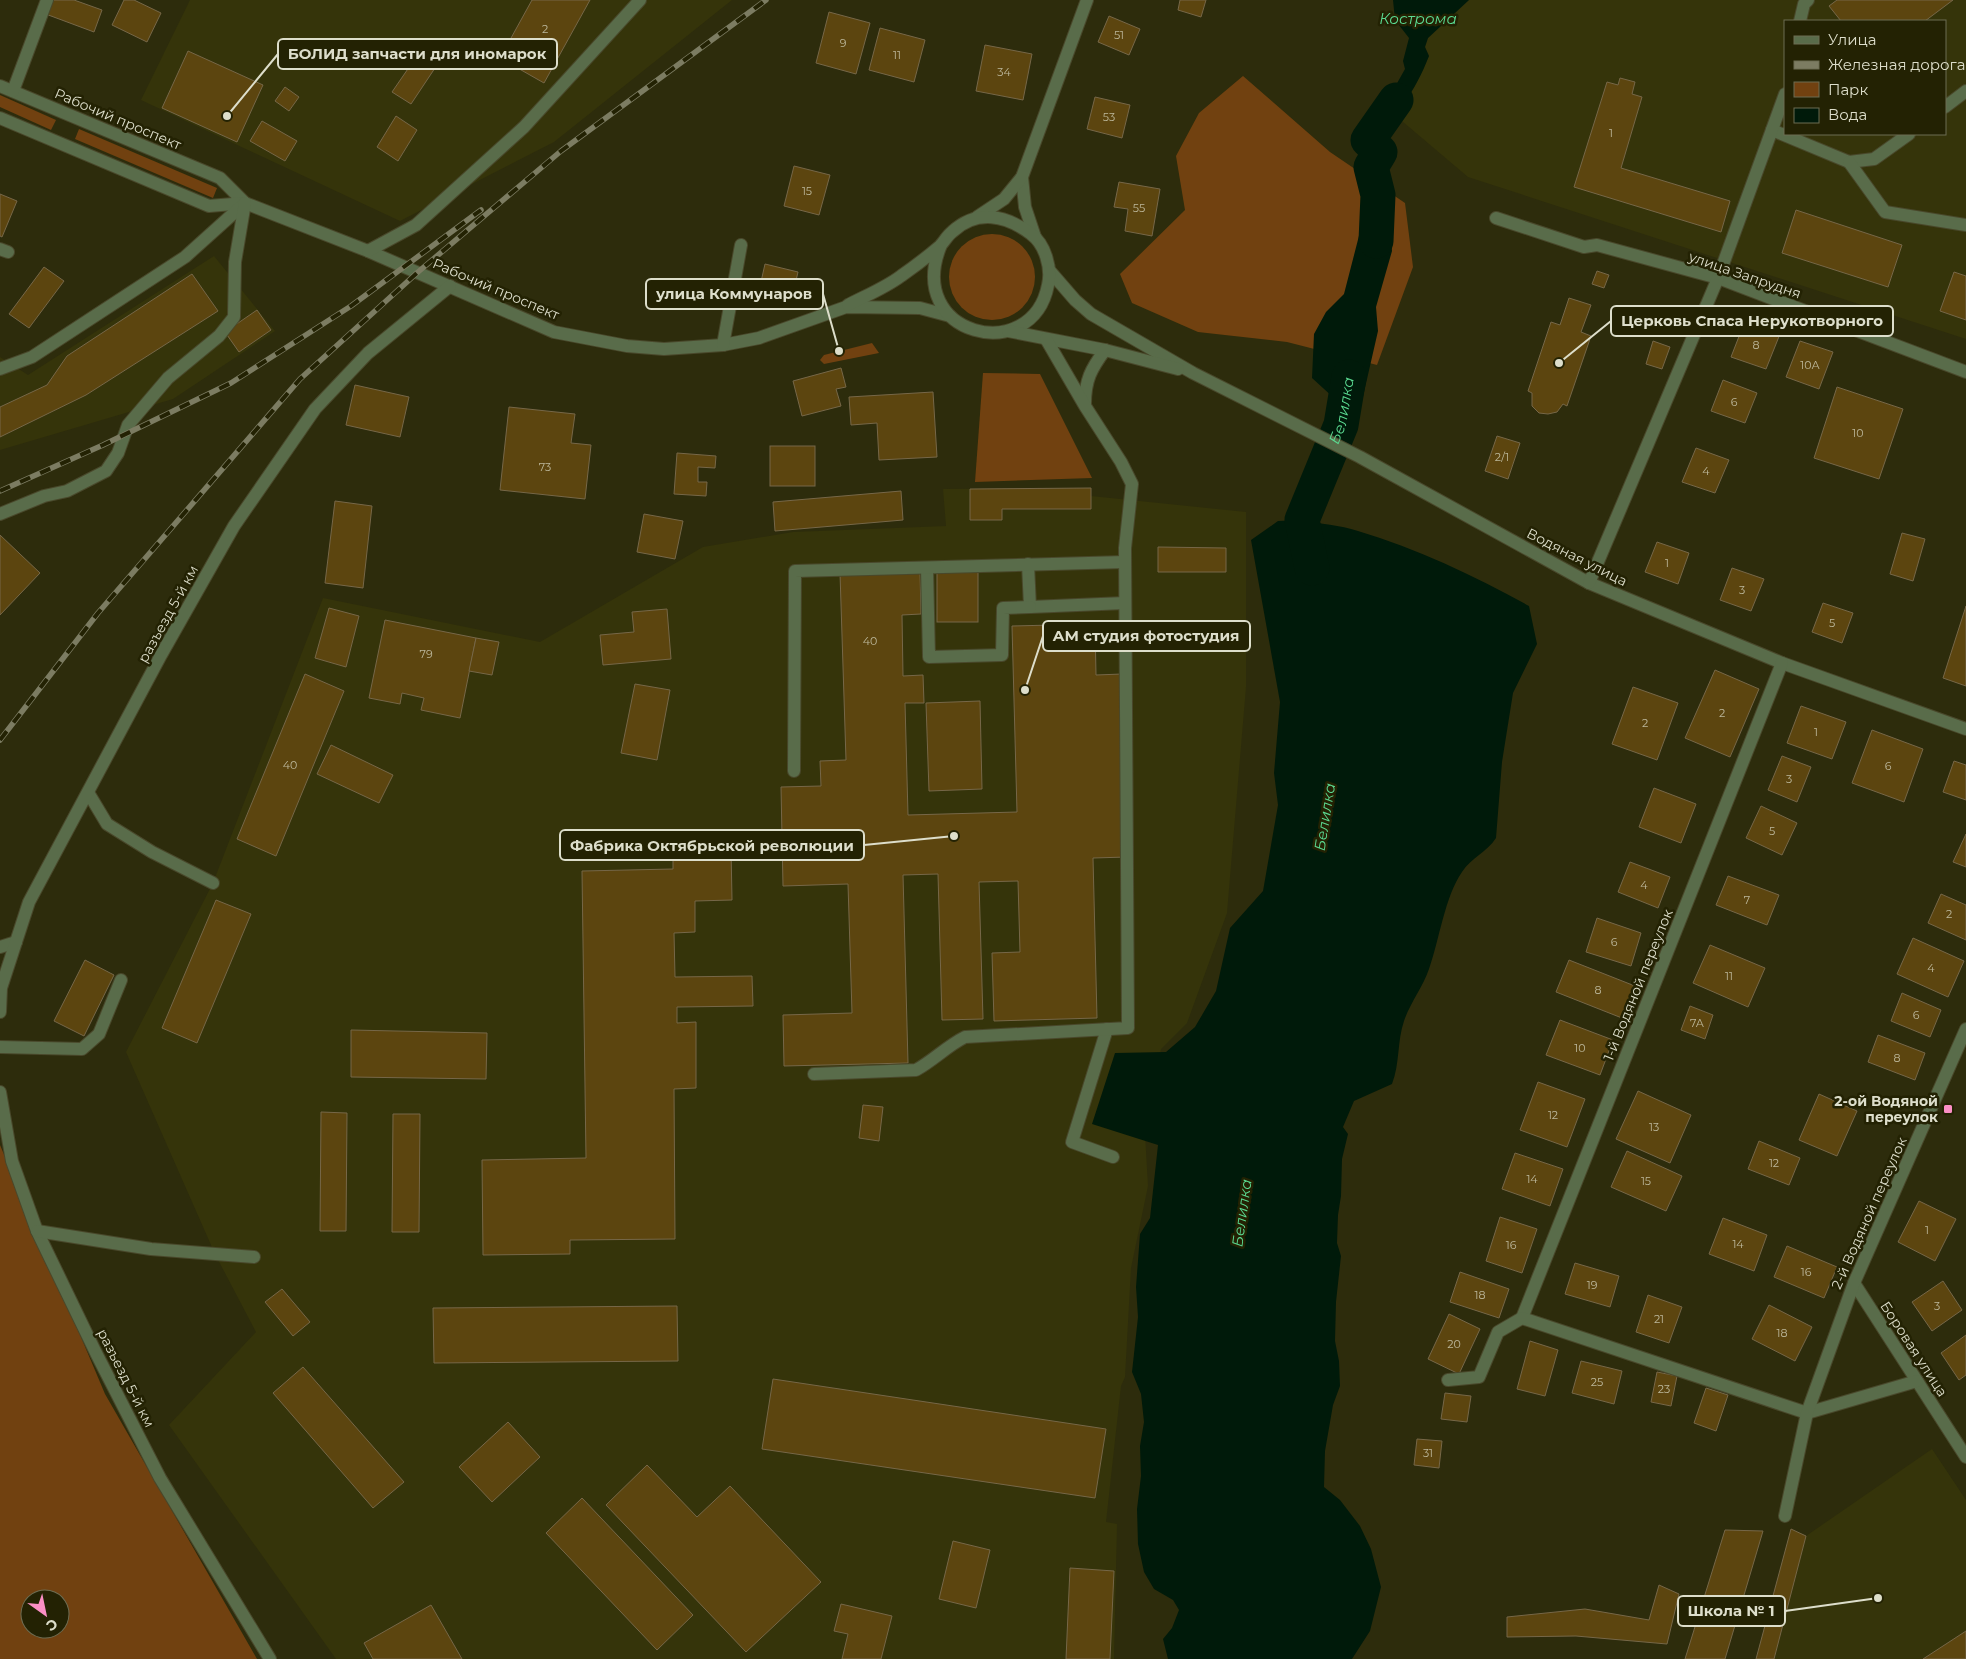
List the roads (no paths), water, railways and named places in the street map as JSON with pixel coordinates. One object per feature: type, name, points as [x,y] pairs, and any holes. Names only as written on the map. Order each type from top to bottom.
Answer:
[{"type":"street","points":[[13,91],[47,0]]},
{"type":"street","points":[[368,251],[416,225],[524,127],[640,0]]},
{"type":"street","points":[[846,307],[900,277],[941,245],[953,231],[1004,200],[1022,177],[1087,0]]},
{"type":"street","points":[[1800,20],[1804,4],[1808,0]]},
{"type":"street","name":"Рабочий проспект","points":[[0,86],[220,178],[245,203],[368,251],[554,332],[627,346],[664,349],[723,345],[759,338],[846,307],[920,308],[950,316]]},
{"type":"street","points":[[1946,106],[1966,91]]},
{"type":"street","points":[[1589,583],[1718,278],[1784,97]]},
{"type":"street","name":"Рабочий проспект","points":[[0,118],[210,206],[245,203]]},
{"type":"street","points":[[1772,130],[1849,162],[1874,159],[1908,135]]},
{"type":"street","points":[[1849,162],[1885,212],[1966,225]]},
{"type":"street","points":[[1008,331],[1021,325],[1035,314],[1044,300],[1049,284],[1046,254],[1035,237],[1025,207],[1022,177]]},
{"type":"street","points":[[0,369],[32,357],[185,257],[245,203]]},
{"type":"street","points":[[0,514],[44,496],[67,491],[106,471],[118,453],[128,425],[168,378],[219,336],[234,317],[235,262],[245,203]]},
{"type":"street","points":[[972,220],[989,217],[1001,218],[1016,223],[1035,237]]},
{"type":"street","name":"улица Запрудня","points":[[1496,218],[1584,247],[1597,245],[1718,278],[1966,372]]},
{"type":"street","points":[[723,345],[741,245]]},
{"type":"street","points":[[941,245],[935,261],[933,279],[938,299],[950,316],[962,325],[975,331],[991,333],[1008,331],[1105,350],[1193,373]]},
{"type":"street","points":[[1049,270],[1074,300],[1091,314],[1193,373]]},
{"type":"street","name":"разъезд 5-й км","points":[[0,1012],[1,988],[29,902],[161,655],[234,526],[315,408],[368,353],[450,286]]},
{"type":"street","points":[[814,1074],[916,1070],[927,1064],[948,1046],[965,1037],[1128,1028],[1125,562],[1132,484],[1121,462],[1085,406],[1046,338]]},
{"type":"street","points":[[1085,406],[1085,385],[1090,369],[1105,350]]},
{"type":"street","name":"Водяная улица","points":[[1193,373],[1279,414],[1589,583],[1782,663],[1966,729]]},
{"type":"street","points":[[794,771],[795,571],[1125,562]]},
{"type":"street","points":[[1028,564],[1030,607]]},
{"type":"street","points":[[927,568],[929,657],[1002,655],[1003,608],[1125,603]]},
{"type":"street","name":"1-й Водяной переулок","points":[[1522,1318],[1782,663]]},
{"type":"street","points":[[88,794],[107,824],[152,852],[213,883]]},
{"type":"street","points":[[0,947],[16,942]]},
{"type":"street","points":[[0,1047],[82,1049],[99,1034],[121,980]]},
{"type":"street","points":[[1107,1029],[1072,1142],[1113,1157]]},
{"type":"street","name":"2-й Водяной переулок","points":[[1785,1516],[1807,1413],[1854,1283],[1966,1029]]},
{"type":"street","name":"разъезд 5-й км","points":[[0,1092],[12,1161],[38,1231],[96,1353],[160,1478],[270,1659]]},
{"type":"street","points":[[38,1231],[151,1250],[254,1257]]},
{"type":"street","name":"Боровая улица","points":[[1854,1283],[1966,1457]]},
{"type":"street","points":[[1448,1380],[1478,1376],[1498,1332],[1522,1318],[1807,1413],[1917,1381]]},
{"type":"water","name":"Кострома","points":[[1393,0],[1469,0],[1428,38],[1425,47],[1429,56],[1418,81],[1397,112],[1368,140],[1366,124],[1391,94],[1405,69],[1403,61],[1409,38],[1395,20]]},
{"type":"water","points":[[1378,195],[1390,233],[1392,251],[1376,307],[1378,331],[1362,401],[1348,426],[1341,425],[1335,399],[1312,378],[1314,334],[1326,312],[1344,294],[1361,228]]},
{"type":"water","points":[[1302,520],[1351,529],[1380,538],[1446,564],[1509,595],[1529,606],[1537,644],[1513,693],[1502,762],[1496,838],[1466,867],[1451,893],[1429,969],[1404,1021],[1392,1084],[1354,1101],[1343,1127],[1348,1134],[1342,1159],[1341,1196],[1338,1215],[1337,1243],[1341,1256],[1336,1302],[1335,1341],[1339,1361],[1340,1386],[1333,1405],[1325,1451],[1324,1487],[1340,1500],[1360,1526],[1371,1549],[1381,1587],[1370,1631],[1352,1659],[1168,1659],[1163,1639],[1172,1628],[1179,1610],[1173,1600],[1154,1589],[1144,1572],[1138,1544],[1137,1509],[1141,1476],[1140,1446],[1144,1422],[1141,1394],[1132,1372],[1138,1317],[1136,1287],[1140,1234],[1150,1218],[1158,1145],[1092,1124],[1115,1053],[1166,1052],[1195,1027],[1216,991],[1230,928],[1263,891],[1278,805],[1274,773],[1280,702],[1251,540],[1278,521]]},
{"type":"waterway","name":"Белилка","points":[[1376,241],[1378,195],[1371,167],[1380,152],[1368,140],[1396,100]]},
{"type":"waterway","name":"Белилка","points":[[1312,568],[1302,520],[1341,425],[1349,377]]},
{"type":"railway","points":[[0,740],[98,613],[300,379],[418,272],[561,151],[766,0]]},
{"type":"railway","points":[[0,491],[103,445],[231,383],[351,306],[481,210]]},
{"type":"place","name":"БОЛИД запчасти для иномарок","points":[[227,116]]},
{"type":"place","name":"улица Коммунаров","points":[[839,351]]},
{"type":"place","name":"Церковь Спаса Нерукотворного","points":[[1559,363]]},
{"type":"place","name":"АМ студия фотостудия","points":[[1025,690]]},
{"type":"place","name":"Фабрика Октябрьской революции","points":[[954,836]]},
{"type":"place","name":"2-ой Водяной переулок","points":[[1948,1109]]},
{"type":"place","name":"Школа № 1","points":[[1878,1598]]}]
